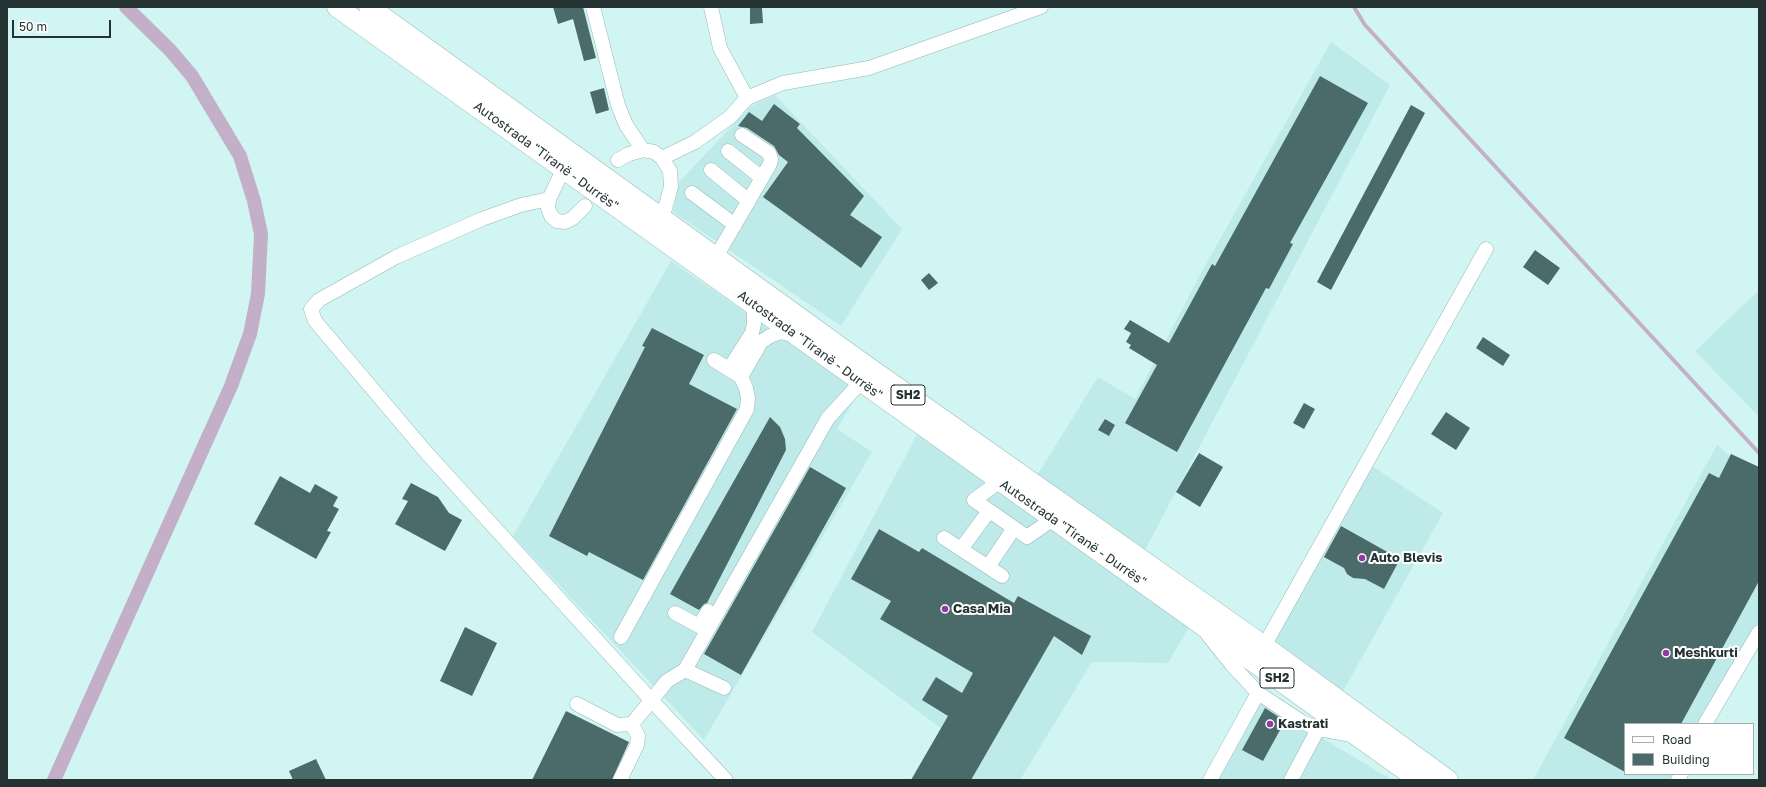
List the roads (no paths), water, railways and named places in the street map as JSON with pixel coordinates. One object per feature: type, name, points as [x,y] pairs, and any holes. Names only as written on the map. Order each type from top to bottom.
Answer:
[{"type":"highway","name":"Autostrada \"Tiranë - Durrës\"","points":[[337,7],[563,170],[759,308],[857,380],[1358,736],[1410,777]]},
{"type":"highway","name":"Autostrada \"Tiranë - Durrës\"","points":[[369,7],[861,362],[1264,646],[1448,780]]},
{"type":"street","points":[[593,7],[618,105],[626,124],[643,150]]},
{"type":"street","points":[[711,7],[720,48],[747,98]]},
{"type":"street","points":[[662,158],[695,142],[730,117],[747,98],[783,83],[869,68],[1041,7]]},
{"type":"street","points":[[716,257],[770,164],[771,159],[769,153],[742,135]]},
{"type":"street","points":[[618,160],[629,154],[643,150],[654,152],[662,158],[670,171],[671,187],[662,219]]},
{"type":"street","points":[[728,151],[762,178]]},
{"type":"street","points":[[563,170],[549,198],[548,208],[551,216],[557,222],[565,222],[573,218],[585,206]]},
{"type":"street","points":[[711,170],[749,201]]},
{"type":"street","points":[[692,193],[735,225]]},
{"type":"street","points":[[549,198],[520,205],[482,219],[396,257],[319,300],[311,309],[315,321],[426,451],[652,701],[726,780]]},
{"type":"street","points":[[1264,646],[1486,249]]},
{"type":"street","points":[[735,373],[752,332],[754,314],[759,308]]},
{"type":"street","points":[[735,373],[761,342],[770,336],[781,332],[799,337]]},
{"type":"street","points":[[621,637],[747,409],[748,398],[746,388],[735,373],[714,360]]},
{"type":"street","points":[[675,613],[699,626],[821,413],[857,380]]},
{"type":"street","points":[[577,704],[617,725],[632,724],[667,681],[685,670],[828,418],[857,380]]},
{"type":"street","points":[[1000,481],[974,500],[1027,537],[1054,519]]},
{"type":"street","points":[[961,549],[989,511]]},
{"type":"street","points":[[988,567],[1014,528]]},
{"type":"street","points":[[944,538],[1002,576]]},
{"type":"street","points":[[1195,620],[1232,665],[1258,693],[1302,722],[1318,729],[1358,736]]},
{"type":"street","points":[[1706,723],[1759,632]]},
{"type":"street","points":[[685,670],[724,688]]},
{"type":"street","points":[[1210,780],[1258,693]]},
{"type":"street","points":[[620,780],[637,745],[638,736],[632,724]]},
{"type":"street","points":[[1291,780],[1318,729]]},
{"type":"waterway","points":[[54,780],[231,386],[250,334],[258,294],[261,234],[254,201],[240,156],[192,76],[170,50],[126,7]]},
{"type":"waterway","points":[[1354,7],[1365,25],[1759,453]]},
{"type":"place","name":"Auto Blevis","points":[[1362,558]]},
{"type":"place","name":"Casa Mia","points":[[945,609]]},
{"type":"place","name":"Meshkurti","points":[[1666,653]]},
{"type":"place","name":"Kastrati","points":[[1270,724]]}]
